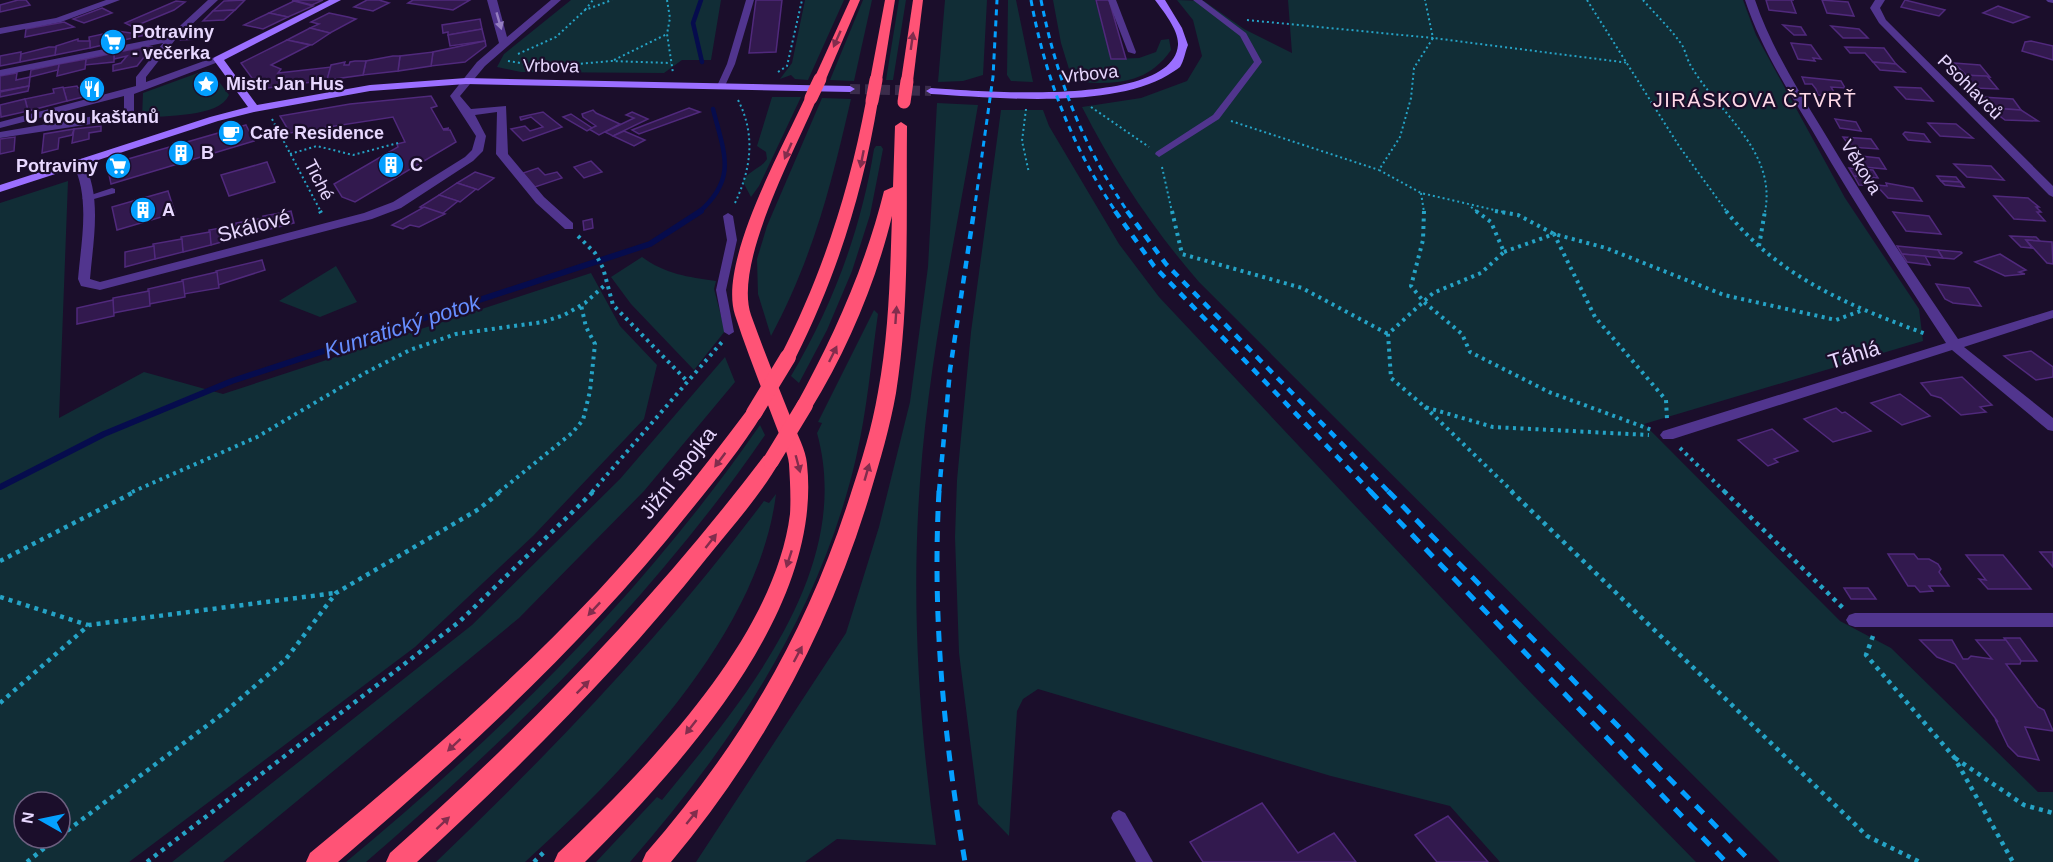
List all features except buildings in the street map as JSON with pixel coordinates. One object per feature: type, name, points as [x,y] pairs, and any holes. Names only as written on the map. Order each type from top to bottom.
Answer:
[{"type":"highway","points":[[567,862],[667,757],[715,694],[769,608],[791,552],[801,502],[798,461],[742,312],[740,279],[752,232],[855,0]]},
{"type":"highway","name":"Jižní spojka","points":[[319,862],[401,794],[525,680],[585,619],[671,523],[754,413],[809,318],[837,251],[854,197],[890,0]]},
{"type":"highway","points":[[399,862],[522,749],[592,678],[698,558],[771,461],[805,405],[849,320],[875,255],[894,178],[918,0]]},
{"type":"highway","points":[[655,862],[703,803],[769,707],[819,613],[849,536],[889,382],[896,314],[901,126]]},
{"type":"main road","points":[[254,109],[218,59],[336,0]]},
{"type":"main road","name":"Vrbova","points":[[932,91],[1083,94],[1110,92],[1149,81],[1165,74],[1177,63],[1182,52],[1180,34],[1160,0]]},
{"type":"main road","name":"Vrbova","points":[[0,189],[78,162],[254,109],[370,88],[466,81],[850,89]]},
{"type":"street","points":[[0,31],[58,20],[115,0]]},
{"type":"street","points":[[141,87],[141,77],[172,38],[213,0]]},
{"type":"street","points":[[492,0],[504,43]]},
{"type":"street","points":[[556,0],[504,43],[466,81],[455,96],[468,113],[502,108],[502,154],[540,200],[569,226]]},
{"type":"street","name":"Věkova","points":[[1750,0],[1756,21],[1805,110],[1852,189],[1955,345],[2053,426]]},
{"type":"street","name":"Psohlavců","points":[[1880,0],[1875,8],[1882,21],[2053,193]]},
{"type":"street","points":[[0,73],[172,38]]},
{"type":"street","points":[[0,125],[129,92],[218,59]]},
{"type":"street","points":[[0,135],[120,117],[129,113],[129,92]]},
{"type":"street","name":"Skálové","points":[[87,198],[84,279],[92,285],[108,284],[328,227],[398,205],[469,159],[480,144],[478,130],[468,113]]},
{"type":"street","points":[[78,162],[85,171],[87,198]]},
{"type":"street","name":"Táhlá","points":[[1668,435],[2053,314]]},
{"type":"street","points":[[1855,620],[2053,620]]},
{"type":"lane","points":[[721,86],[731,64],[750,0]]},
{"type":"lane","points":[[1112,0],[1132,52]]},
{"type":"lane","points":[[1158,154],[1216,117],[1258,62],[1243,35],[1197,0]]},
{"type":"lane","points":[[87,198],[112,191]]},
{"type":"lane","points":[[728,216],[732,240],[721,290],[729,333]]},
{"type":"lane","points":[[1119,818],[1145,862]]},
{"type":"path","points":[[545,67],[502,59],[556,37],[593,0]]},
{"type":"path","points":[[585,10],[612,0]]},
{"type":"path","points":[[667,0],[670,18],[667,34],[674,77]]},
{"type":"path","points":[[770,73],[778,72],[787,66],[802,0]]},
{"type":"path","points":[[1379,170],[1400,137],[1412,98],[1414,68],[1433,38],[1425,0]]},
{"type":"path","points":[[1587,0],[1629,63],[1682,155],[1723,209],[1759,246],[1795,276],[1863,310],[1955,345]]},
{"type":"path","points":[[1643,0],[1683,46],[1691,67],[1735,121],[1757,156],[1768,197],[1759,246]]},
{"type":"path","points":[[1220,17],[1433,38],[1629,63]]},
{"type":"path","points":[[611,61],[667,34]]},
{"type":"path","points":[[553,66],[611,61],[672,63]]},
{"type":"path","points":[[728,216],[743,187],[752,147],[745,110],[735,94]]},
{"type":"path","points":[[1086,104],[1158,154],[1182,254],[1302,288],[1388,334]]},
{"type":"path","points":[[1028,105],[1022,121],[1020,146],[1029,173]]},
{"type":"path","name":"Tiché","points":[[269,114],[328,227]]},
{"type":"path","points":[[1216,117],[1379,170],[1421,193],[1469,206],[1518,215],[1554,234],[1606,248],[1724,295],[1836,320],[1863,310]]},
{"type":"path","points":[[290,153],[317,146],[353,155],[398,143]]},
{"type":"path","points":[[1421,193],[1426,214],[1423,251],[1411,286],[1424,302],[1462,334],[1470,352],[1549,392],[1668,435],[1855,620]]},
{"type":"path","points":[[1469,206],[1491,222],[1504,252]]},
{"type":"path","points":[[569,226],[595,253],[603,268],[605,285],[612,305],[688,382]]},
{"type":"path","points":[[1388,334],[1433,293],[1480,273],[1504,252],[1554,234]]},
{"type":"path","points":[[1554,234],[1595,316],[1666,400],[1668,435]]},
{"type":"path","points":[[0,561],[133,492],[257,437],[396,358],[433,341],[462,334],[531,327],[556,319],[581,306],[605,285]]},
{"type":"path","points":[[72,827],[225,712],[286,659],[336,593],[479,509],[572,433],[583,420],[590,391],[595,344],[586,327],[581,306]]},
{"type":"path","points":[[147,862],[459,622],[591,494],[729,333]]},
{"type":"path","points":[[1388,334],[1391,378],[1425,407],[1867,836],[1920,862]]},
{"type":"path","points":[[1425,407],[1493,427],[1570,433],[1668,435]]},
{"type":"path","points":[[0,597],[89,625],[336,593]]},
{"type":"path","points":[[1879,620],[1866,655],[1954,757],[2013,862]]},
{"type":"path","points":[[0,703],[89,625]]},
{"type":"path","points":[[1954,757],[2024,805],[2053,813]]},
{"type":"path","points":[[534,862],[549,848]]},
{"type":"path","points":[[27,862],[42,850]]},
{"type":"shaded area","points":[[571,0],[721,0],[711,60],[682,60],[664,73],[521,72],[497,67],[504,54]]},
{"type":"shaded area","points":[[805,0],[844,0],[808,80],[795,79],[791,75],[780,79],[792,63]]},
{"type":"shaded area","points":[[863,0],[872,0],[854,81],[830,80]]},
{"type":"shaded area","points":[[899,0],[906,0],[893,80],[886,80]]},
{"type":"shaded area","points":[[945,0],[987,0],[983,75],[963,81],[938,82]]},
{"type":"shaded area","points":[[1008,0],[1016,0],[1033,82],[1011,81],[1007,75]]},
{"type":"shaded area","points":[[1053,0],[1095,0],[1112,59],[1139,58],[1156,52],[1161,40],[1169,39],[1171,50],[1151,70],[1128,80],[1102,83],[1073,82],[1061,43]]},
{"type":"shaded area","points":[[1177,0],[1204,1],[1244,29],[1292,53],[1288,0],[1743,0],[1756,35],[1845,198],[1919,309],[1923,341],[1644,424],[1840,621],[1891,648],[2038,792],[2053,792],[2053,862],[1780,862],[1199,282],[1150,220],[1107,153],[1082,107],[1141,98],[1187,81],[1202,56],[1193,20]]},
{"type":"shaded area","points":[[206,70],[211,71],[229,95],[223,102],[203,112],[142,118],[143,93]]},
{"type":"shaded area","points":[[772,97],[801,97],[759,186],[751,197],[743,182],[767,159],[766,152],[757,146]]},
{"type":"shaded area","points":[[822,98],[851,99],[819,220],[786,307],[771,336],[758,294],[757,259],[767,226]]},
{"type":"shaded area","points":[[937,103],[978,105],[944,293],[930,388],[917,527],[918,664],[925,754],[936,845],[837,839],[805,862],[696,862],[846,633],[879,527],[910,402],[928,267]]},
{"type":"shaded area","points":[[1001,110],[1043,110],[1049,126],[1119,244],[1159,297],[1530,692],[1696,862],[1500,862],[1450,806],[1331,776],[1038,689],[1023,699],[1017,711],[1009,836],[978,804],[959,653],[955,537],[957,480],[971,332]]},
{"type":"shaded area","points":[[876,146],[881,146],[883,149],[870,215],[852,271],[827,330],[799,383],[791,376],[820,322],[843,266],[861,209]]},
{"type":"shaded area","points":[[68,181],[59,418],[144,372],[223,394],[591,273],[620,326],[657,365],[644,419],[534,535],[415,647],[129,862],[0,862],[0,203]]},
{"type":"shaded area","points":[[642,257],[668,271],[716,281],[714,289],[725,331],[694,370],[631,304],[611,277]]},
{"type":"shaded area","points":[[336,266],[357,302],[320,317],[279,301]]},
{"type":"shaded area","points":[[874,310],[878,314],[856,458],[840,515],[820,570],[796,623],[768,674],[737,723],[704,771],[668,817],[630,862],[596,862],[657,797],[662,800],[726,720],[757,676],[784,631],[806,583],[820,534],[825,484],[817,433],[822,423],[818,422]]},
{"type":"shaded area","points":[[725,357],[735,382],[644,491],[519,618],[223,862],[172,862],[472,625],[620,479]]},
{"type":"shaded area","points":[[760,425],[765,435],[722,495],[629,608],[579,662],[475,764],[366,862],[346,862],[460,763],[568,657],[669,545]]},
{"type":"shaded area","points":[[776,494],[764,546],[744,598],[715,648],[682,696],[604,786],[525,862],[436,862],[608,688],[688,597],[764,501],[769,503]]},
{"type":"waterway","name":"Kunratický potok","points":[[701,0],[693,23],[702,62]]},
{"type":"waterway","name":"Kunratický potok","points":[[699,212],[719,188],[725,164],[713,109]]},
{"type":"waterway","name":"Kunratický potok","points":[[0,487],[104,434],[232,381],[650,244],[701,211]]},
{"type":"tunnel","points":[[850,89],[931,91]]},
{"type":"railway","points":[[974,212],[993,77],[997,0]]},
{"type":"railway","points":[[1031,0],[1044,56],[1062,110],[1086,162],[1116,212]]},
{"type":"railway","points":[[1041,0],[1047,29],[1073,110],[1098,162],[1128,212]]},
{"type":"railway","points":[[939,492],[950,370],[974,211]]},
{"type":"railway","points":[[1115,211],[1154,266],[1371,492]]},
{"type":"railway","points":[[1127,211],[1166,264],[1389,492]]},
{"type":"railway","points":[[939,491],[937,584],[942,677],[951,770],[965,862]]},
{"type":"railway","points":[[1370,491],[1726,862]]},
{"type":"railway","points":[[1388,491],[1751,862]]},
{"type":"place","name":"Potraviny - večerka","points":[[113,42]]},
{"type":"place","name":"Mistr Jan Hus","points":[[206,84]]},
{"type":"place","name":"U dvou kaštanů","points":[[92,89]]},
{"type":"place","name":"Cafe Residence","points":[[231,133]]},
{"type":"place","name":"B","points":[[181,153]]},
{"type":"place","name":"C","points":[[391,165]]},
{"type":"place","name":"Potraviny","points":[[118,166]]},
{"type":"place","name":"A","points":[[143,210]]},
{"type":"district","name":"JIRÁSKOVA ČTVRŤ","points":[[1755,100]]}]
